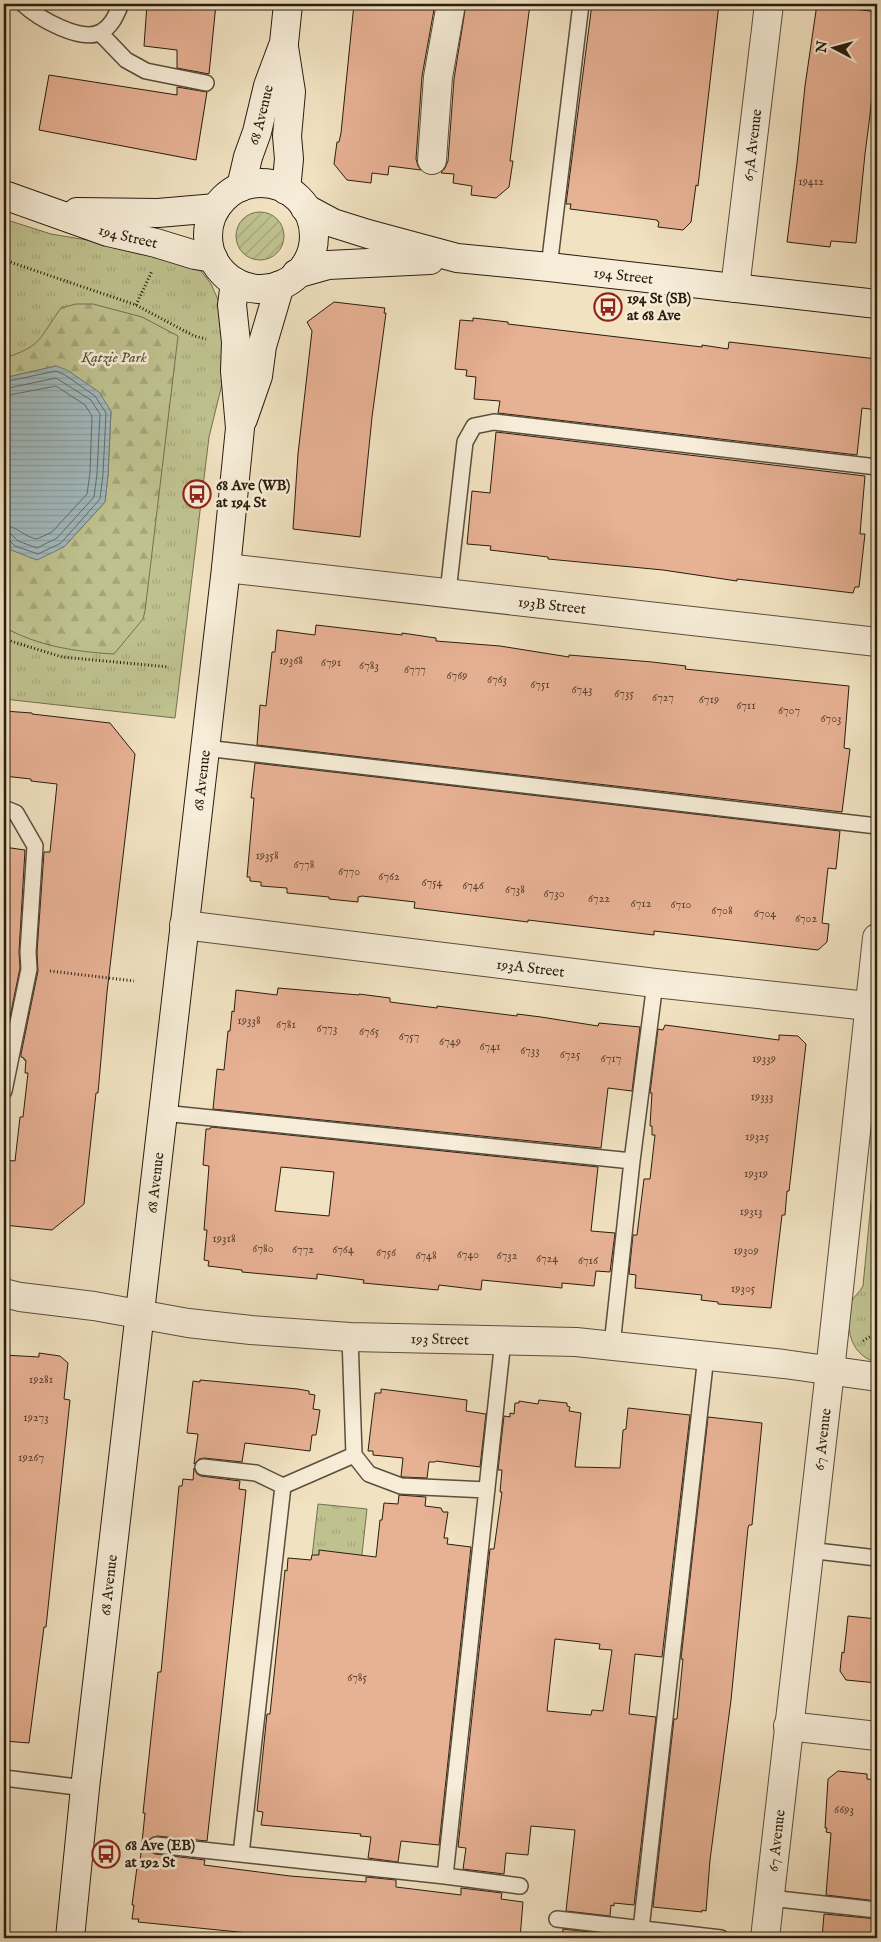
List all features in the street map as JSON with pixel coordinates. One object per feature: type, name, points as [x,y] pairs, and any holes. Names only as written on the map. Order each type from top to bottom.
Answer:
[{"type":"street","name":"68 Avenue","points":[[288,4],[284,43],[291,92],[287,136],[296,199]]},
{"type":"street","points":[[432,160],[438,77],[451,4]]},
{"type":"street","name":"67A Avenue","points":[[735,288],[769,4]]},
{"type":"street","name":"68 Avenue","points":[[241,187],[268,86],[284,43]]},
{"type":"street","points":[[254,183],[267,183],[296,199],[311,220],[313,239],[308,258],[288,280],[267,288],[254,288],[235,282],[220,269],[213,258],[209,246],[208,232],[213,213],[230,193],[254,183]]},
{"type":"street","name":"194 Street","points":[[4,195],[108,232],[213,258]]},
{"type":"street","name":"194 Street","points":[[296,199],[333,223],[387,241],[457,258],[877,304]]},
{"type":"street","name":"194 Street","points":[[46,210],[158,213],[216,208]]},
{"type":"street","name":"194 Street","points":[[288,280],[328,265],[457,258]]},
{"type":"street","name":"68 Avenue","points":[[240,428],[258,376],[262,346],[288,280]]},
{"type":"street","name":"68 Avenue","points":[[70,1938],[226,568],[240,428],[235,370],[236,342],[232,305],[235,282]]},
{"type":"street","name":"193B Street","points":[[226,568],[877,642]]},
{"type":"street","name":"193A Street","points":[[184,925],[655,983],[874,1007]]},
{"type":"street","name":"67 Avenue","points":[[765,1938],[808,1550],[874,1007],[877,938]]},
{"type":"street","name":"193 Street","points":[[4,1293],[20,1297],[94,1306],[188,1323],[251,1330],[350,1336],[503,1340],[612,1346],[877,1377]]},
{"type":"street","points":[[788,1726],[877,1736]]},
{"type":"lane","points":[[23,4],[32,13],[58,27],[84,34],[100,33],[111,25],[121,4]]},
{"type":"lane","points":[[549,267],[581,4]]},
{"type":"lane","points":[[100,33],[126,60],[146,71],[206,83]]},
{"type":"lane","points":[[448,592],[465,442],[474,426],[494,422],[877,467]]},
{"type":"lane","points":[[205,748],[877,826]]},
{"type":"lane","points":[[4,808],[16,813],[36,846],[28,952],[29,969],[4,1091]]},
{"type":"lane","points":[[612,1346],[632,1162],[655,983]]},
{"type":"lane","points":[[163,1113],[632,1162]]},
{"type":"lane","points":[[350,1336],[354,1455],[369,1474],[401,1486],[487,1490]]},
{"type":"lane","points":[[445,1876],[503,1340]]},
{"type":"lane","points":[[640,1930],[706,1356]]},
{"type":"lane","points":[[283,1486],[354,1455]]},
{"type":"lane","points":[[203,1467],[256,1472],[283,1486]]},
{"type":"lane","points":[[240,1854],[283,1486]]},
{"type":"lane","points":[[808,1550],[877,1558]]},
{"type":"lane","points":[[4,1778],[86,1788]]},
{"type":"lane","points":[[156,1846],[445,1876],[520,1886]]},
{"type":"lane","points":[[770,1898],[877,1910]]},
{"type":"lane","points":[[557,1919],[721,1938]]},
{"type":"path","points":[[4,260],[136,305],[194,336],[206,339]]},
{"type":"path","points":[[136,305],[152,271]]},
{"type":"path","points":[[4,640],[62,657],[169,667]]},
{"type":"path","points":[[29,969],[134,981]]},
{"type":"path","points":[[857,1345],[877,1332]]},
{"type":"green space","points":[[260,212],[269,214],[277,219],[282,227],[284,236],[282,245],[277,253],[269,258],[260,260],[251,258],[243,253],[238,245],[236,236],[238,227],[243,219],[251,214]]},
{"type":"green space","name":"Katzie Park","points":[[4,219],[51,234],[117,245],[188,262],[201,271],[211,284],[220,304],[224,376],[209,437],[175,718],[4,699]]},
{"type":"green space","points":[[76,304],[93,304],[142,317],[178,336],[145,611],[143,619],[114,654],[58,647],[30,639],[4,627],[4,542],[11,550],[64,547],[105,502],[111,411],[56,366],[4,378],[4,358],[17,354],[33,345],[44,334],[61,308]]},
{"type":"green space","points":[[877,1140],[877,1362],[863,1356],[854,1346],[849,1325],[849,1310],[852,1300],[863,1286]]},
{"type":"green space","points":[[318,1504],[367,1509],[361,1563],[312,1557]]},
{"type":"water","points":[[56,366],[67,370],[99,392],[111,411],[108,475],[105,502],[64,547],[37,560],[11,550],[4,542],[4,378]]},
{"type":"building","points":[[147,4],[216,4],[209,74],[177,68],[177,50],[144,46]]},
{"type":"building","points":[[354,4],[435,4],[422,76],[416,159],[421,170],[389,166],[388,175],[372,173],[371,183],[347,180],[334,164],[337,142],[339,142],[341,133]]},
{"type":"building","points":[[466,4],[530,4],[510,161],[513,161],[509,187],[496,198],[471,195],[472,186],[453,183],[454,174],[441,173],[448,161],[454,79]]},
{"type":"building","points":[[592,4],[719,4],[698,186],[696,185],[691,222],[683,230],[658,227],[659,222],[657,220],[570,209],[571,204],[566,204]]},
{"type":"building","points":[[817,4],[877,12],[877,41],[856,243],[831,241],[830,247],[787,242],[805,86]]},
{"type":"building","points":[[49,75],[177,95],[177,87],[207,92],[196,160],[39,130]]},
{"type":"building","points":[[334,302],[385,308],[384,313],[386,313],[372,417],[360,537],[293,529],[298,454],[312,331],[307,322]]},
{"type":"building","points":[[473,318],[508,322],[508,324],[702,347],[702,345],[728,349],[729,342],[877,359],[877,410],[862,408],[857,455],[498,413],[500,401],[474,399],[476,377],[466,376],[467,370],[455,369],[460,320],[473,321]]},
{"type":"building","points":[[496,432],[865,476],[860,534],[865,534],[859,587],[855,587],[853,593],[737,579],[737,581],[663,570],[548,559],[548,557],[490,550],[491,546],[467,544],[472,491],[490,493]]},
{"type":"building","points":[[316,625],[402,635],[402,633],[436,638],[436,641],[500,646],[569,657],[569,655],[652,662],[686,666],[685,669],[849,686],[844,748],[850,749],[842,812],[257,745],[260,705],[266,706],[272,652],[275,652],[277,630],[315,635]]},
{"type":"building","points":[[4,711],[110,723],[135,754],[84,1204],[52,1230],[4,1225],[4,1160],[15,1161],[20,1117],[23,1117],[28,1073],[25,1073],[26,1060],[21,1057],[21,1054],[38,971],[37,952],[44,852],[50,852],[57,784],[4,776]]},
{"type":"building","points":[[255,763],[840,831],[836,869],[828,868],[822,923],[829,924],[827,942],[818,950],[654,931],[654,935],[414,908],[415,902],[362,896],[358,897],[358,902],[329,899],[329,897],[287,893],[287,888],[261,886],[261,882],[250,881],[250,877],[247,877],[254,798],[251,798]]},
{"type":"building","points":[[4,847],[25,850],[19,952],[20,968],[4,1046]]},
{"type":"building","points":[[278,988],[359,994],[390,998],[390,1002],[517,1016],[517,1014],[598,1026],[599,1023],[640,1027],[632,1091],[608,1088],[601,1148],[213,1109],[217,1069],[224,1070],[228,1031],[230,1031],[232,1011],[234,1012],[236,990],[277,995]]},
{"type":"building","points":[[665,1025],[779,1040],[779,1035],[798,1036],[806,1044],[789,1191],[787,1191],[785,1215],[782,1215],[771,1308],[718,1304],[718,1302],[701,1300],[702,1295],[635,1288],[636,1275],[629,1274],[633,1235],[637,1235],[644,1179],[650,1179],[655,1135],[652,1135],[652,1126],[650,1126],[652,1093],[650,1093],[658,1029],[663,1030]]},
{"type":"building","points":[[211,1127],[598,1167],[591,1231],[615,1233],[610,1272],[596,1271],[594,1286],[562,1283],[562,1288],[482,1280],[481,1290],[439,1285],[438,1290],[363,1283],[364,1280],[317,1274],[317,1279],[242,1272],[242,1270],[208,1266],[209,1261],[204,1260],[207,1230],[204,1230],[209,1166],[203,1165],[206,1129]],"holes":[[[281,1167],[334,1172],[329,1216],[275,1211]]]},
{"type":"building","points":[[39,1353],[60,1356],[68,1363],[64,1399],[70,1400],[46,1627],[44,1627],[29,1743],[4,1741],[4,1355],[39,1357]]},
{"type":"building","points":[[200,1380],[309,1391],[309,1394],[315,1395],[313,1409],[320,1410],[316,1435],[312,1435],[310,1451],[245,1443],[242,1462],[204,1458],[199,1459],[194,1464],[198,1434],[187,1433],[193,1381],[200,1382]]},
{"type":"building","points":[[381,1389],[467,1400],[466,1411],[486,1414],[480,1467],[436,1461],[429,1462],[427,1478],[403,1477],[401,1476],[403,1458],[373,1455],[373,1451],[368,1451],[375,1393],[381,1393]]},
{"type":"building","points":[[539,1400],[567,1403],[567,1406],[570,1407],[569,1411],[581,1413],[575,1467],[620,1468],[623,1430],[626,1429],[628,1408],[690,1415],[662,1657],[635,1654],[629,1714],[656,1717],[634,1905],[614,1903],[614,1906],[611,1905],[610,1916],[566,1911],[575,1830],[531,1826],[528,1855],[506,1853],[504,1874],[463,1869],[466,1848],[458,1847],[490,1549],[494,1549],[502,1492],[500,1492],[502,1470],[498,1470],[504,1416],[510,1417],[510,1413],[514,1414],[515,1403],[519,1403],[519,1401],[538,1404]],"holes":[[[555,1639],[600,1644],[599,1649],[612,1650],[603,1711],[592,1710],[591,1715],[547,1711]]]},
{"type":"building","points":[[708,1417],[762,1423],[752,1525],[749,1525],[748,1528],[731,1700],[710,1860],[706,1911],[702,1910],[702,1912],[653,1907],[674,1719],[677,1719],[683,1659],[681,1659]]},
{"type":"building","points":[[194,1468],[197,1474],[201,1476],[240,1481],[239,1489],[246,1490],[207,1841],[157,1836],[148,1840],[148,1849],[155,1854],[205,1860],[204,1865],[290,1876],[366,1882],[366,1877],[396,1880],[396,1887],[461,1895],[461,1888],[502,1893],[501,1899],[523,1902],[520,1938],[299,1938],[138,1922],[139,1919],[132,1919],[137,1867],[139,1867],[140,1862],[145,1813],[143,1813],[158,1672],[161,1672],[179,1486],[182,1486],[183,1479],[193,1480]]},
{"type":"building","points":[[399,1495],[426,1497],[425,1506],[441,1508],[443,1512],[448,1512],[444,1538],[448,1538],[447,1544],[471,1547],[439,1845],[401,1841],[398,1862],[368,1858],[371,1837],[360,1836],[361,1834],[261,1825],[263,1812],[257,1811],[267,1714],[270,1714],[285,1570],[287,1571],[288,1558],[311,1560],[312,1555],[319,1555],[319,1550],[376,1557],[384,1503],[398,1504]]},
{"type":"building","points":[[848,1616],[877,1619],[877,1683],[846,1680],[840,1671]]},
{"type":"building","points":[[838,1771],[867,1774],[867,1779],[877,1780],[877,1901],[826,1895],[831,1833],[826,1832],[827,1828],[825,1828],[828,1779]]},
{"type":"building","points":[[824,1914],[877,1919],[877,1938],[822,1938]]},
{"type":"building","points":[[563,1929],[607,1934],[607,1938],[562,1938]]},
{"type":"place","name":"194 St (SB) at 68 Ave","points":[[608,307]]},
{"type":"place","name":"68 Ave (WB) at 194 St","points":[[197,494]]},
{"type":"place","name":"68 Ave (EB) at 192 St","points":[[106,1854]]}]
